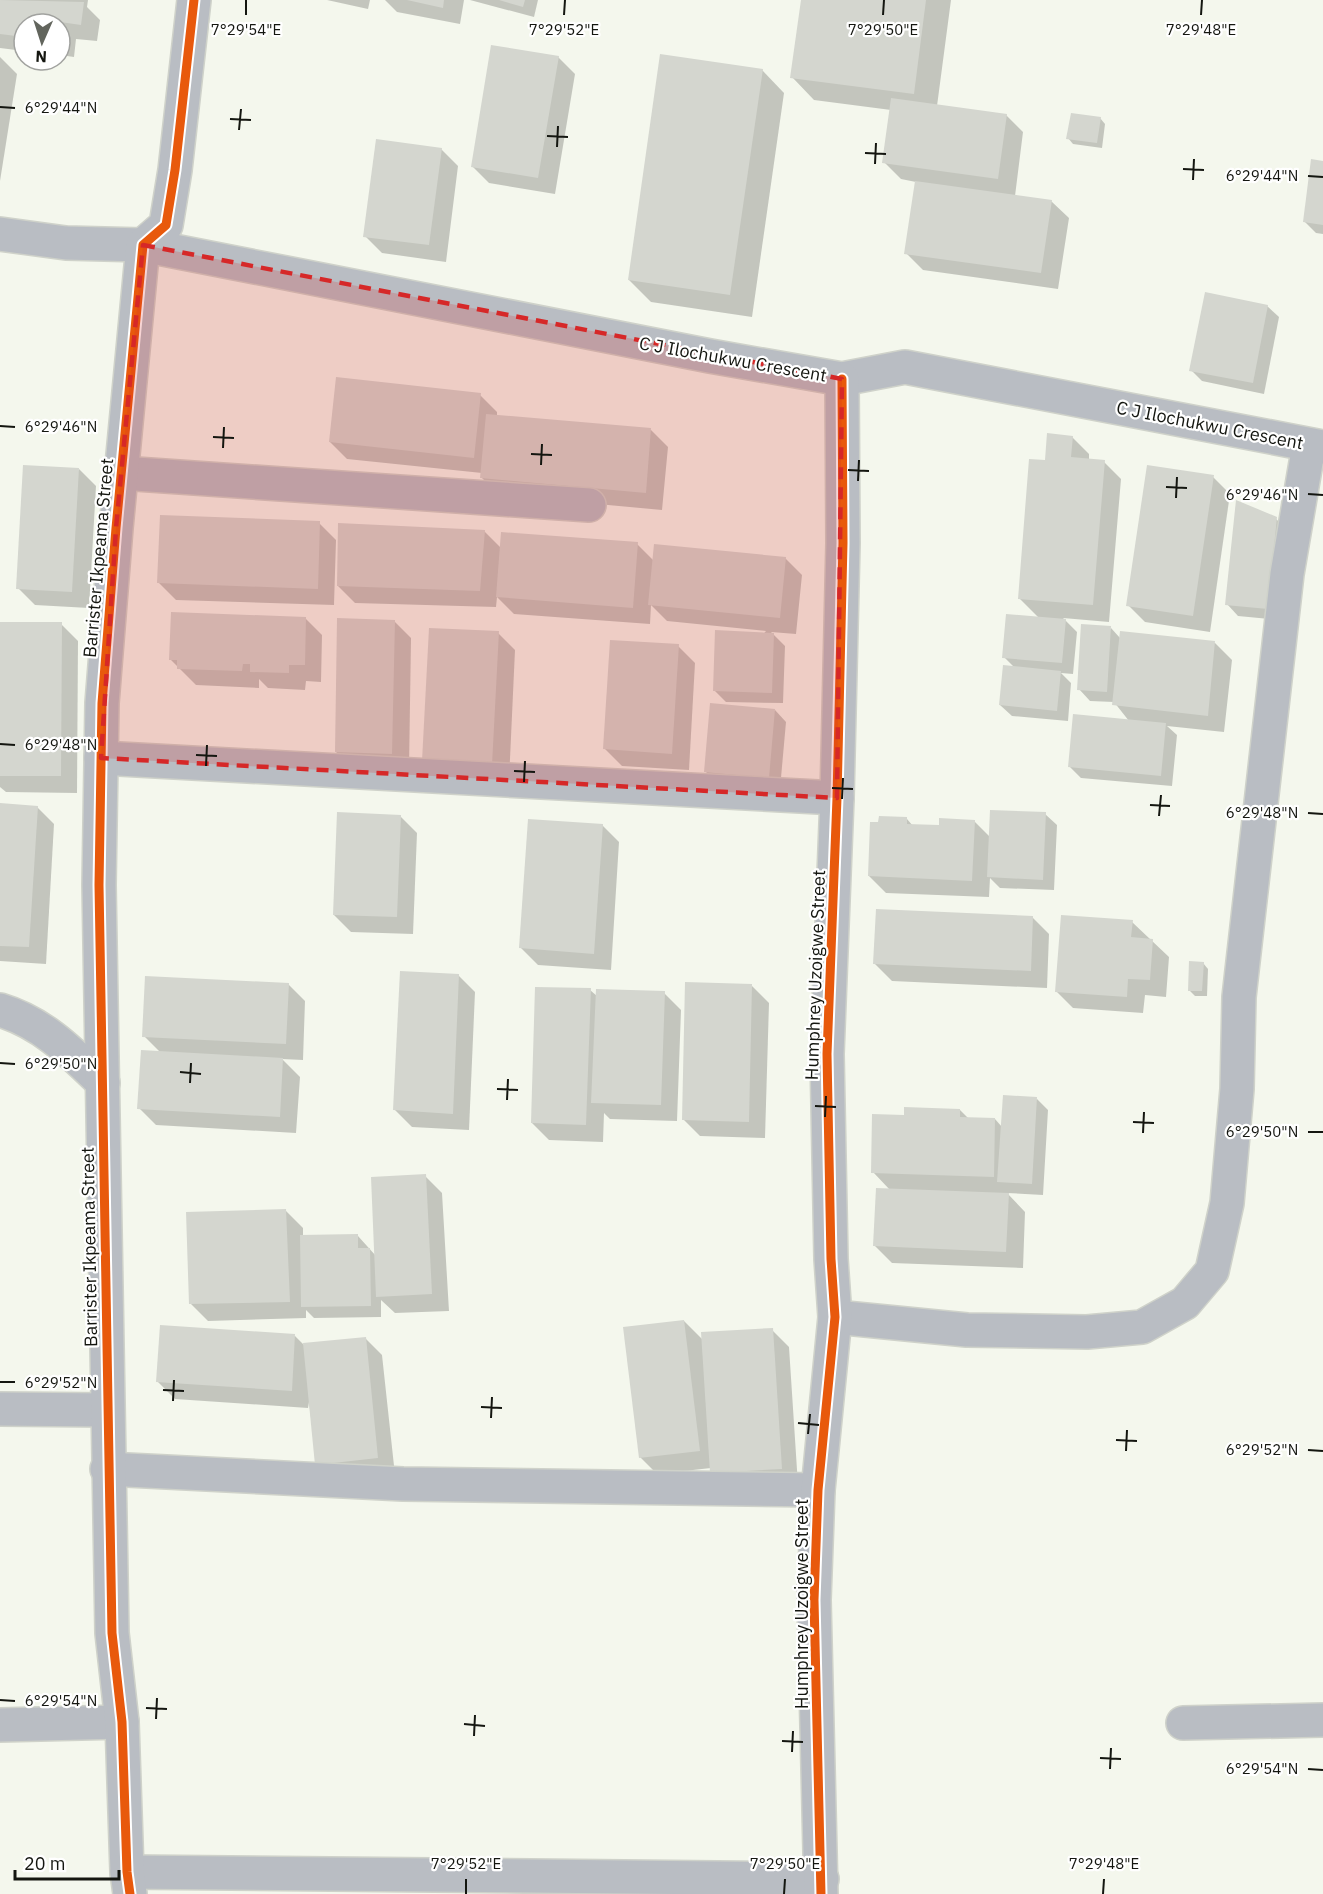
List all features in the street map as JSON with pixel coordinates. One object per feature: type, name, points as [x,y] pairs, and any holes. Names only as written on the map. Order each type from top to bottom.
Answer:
[{"type":"street","points":[[142,245],[166,225],[175,170],[194,0]]},
{"type":"street","name":"C J Ilochukwu Crescent","points":[[0,234],[66,243],[142,245],[710,356],[842,379],[905,367],[1316,446]]},
{"type":"street","name":"Barrister Ikpeama Street","points":[[128,1883],[122,1722],[112,1633],[107,1469],[103,1083],[99,953],[102,703],[142,245]]},
{"type":"street","name":"Humphrey Uzoigwe Street","points":[[821,1886],[814,1600],[818,1490],[835,1317],[827,1054],[837,798],[843,543],[842,379]]},
{"type":"street","points":[[835,1317],[967,1330],[1088,1332],[1142,1328],[1185,1303],[1212,1271],[1227,1203],[1237,1089],[1239,997],[1287,573],[1316,446]]},
{"type":"street","points":[[121,473],[589,506]]},
{"type":"street","points":[[101,758],[837,798]]},
{"type":"street","points":[[0,1010],[25,1017],[59,1041],[103,1083]]},
{"type":"street","points":[[0,1409],[107,1410]]},
{"type":"street","points":[[107,1469],[403,1484],[818,1490]]},
{"type":"street","points":[[1184,1723],[1323,1720]]},
{"type":"street","points":[[0,1725],[122,1722]]},
{"type":"street","points":[[128,1883],[821,1886]]},
{"type":"highlighted area","points":[[143,245],[842,379],[837,798],[101,758],[116,528]]},
{"type":"building","points":[[0,0],[84,2],[81,25],[72,24],[72,12],[12,12],[12,36],[0,34]]},
{"type":"building","points":[[407,0],[444,0],[443,8]]},
{"type":"building","points":[[499,0],[525,0],[523,7]]},
{"type":"building","points":[[801,0],[926,0],[914,94],[790,78]]},
{"type":"building","points":[[491,45],[559,56],[538,178],[471,167]]},
{"type":"building","points":[[660,54],[763,69],[730,295],[628,280]]},
{"type":"building","points":[[891,98],[1007,114],[998,179],[882,163]]},
{"type":"building","points":[[1071,113],[1101,117],[1097,143],[1066,139]]},
{"type":"building","points":[[376,139],[442,148],[429,245],[363,237]]},
{"type":"building","points":[[1311,159],[1323,161],[1323,225],[1303,222]]},
{"type":"building","points":[[915,181],[1052,200],[1041,273],[904,254]]},
{"type":"building","points":[[1205,292],[1268,305],[1253,383],[1189,371]]},
{"type":"building","points":[[336,377],[481,393],[474,458],[329,442]]},
{"type":"building","points":[[486,414],[651,428],[646,493],[480,478]]},
{"type":"building","points":[[1047,433],[1073,436],[1071,457],[1105,460],[1093,605],[1018,599],[1029,459],[1045,460]]},
{"type":"building","points":[[23,465],[79,468],[72,592],[16,589]]},
{"type":"building","points":[[1147,465],[1214,475],[1193,616],[1126,606]]},
{"type":"building","points":[[1236,500],[1277,517],[1268,609],[1225,605]]},
{"type":"building","points":[[160,515],[320,521],[318,589],[157,583]]},
{"type":"building","points":[[338,523],[485,530],[480,591],[337,586]]},
{"type":"building","points":[[501,532],[638,542],[633,608],[496,597]]},
{"type":"building","points":[[654,544],[786,557],[780,618],[648,605]]},
{"type":"building","points":[[171,612],[306,617],[305,665],[289,665],[289,673],[250,672],[250,664],[243,664],[242,671],[177,669],[177,660],[169,660]]},
{"type":"building","points":[[1006,614],[1066,619],[1062,663],[1002,658]]},
{"type":"building","points":[[337,618],[395,620],[392,754],[335,752]]},
{"type":"building","points":[[0,622],[62,622],[61,776],[0,776]]},
{"type":"building","points":[[1081,624],[1111,626],[1107,692],[1077,690]]},
{"type":"building","points":[[429,628],[499,631],[492,765],[422,761]]},
{"type":"building","points":[[715,630],[774,633],[772,693],[713,691]]},
{"type":"building","points":[[1120,631],[1215,641],[1208,716],[1112,705]]},
{"type":"building","points":[[610,640],[679,644],[672,754],[603,749]]},
{"type":"building","points":[[1003,665],[1061,671],[1057,711],[999,705]]},
{"type":"building","points":[[710,703],[775,709],[769,778],[704,772]]},
{"type":"building","points":[[1073,714],[1166,723],[1161,776],[1068,767]]},
{"type":"building","points":[[0,803],[38,806],[29,947],[0,946]]},
{"type":"building","points":[[990,810],[1046,812],[1043,880],[987,877]]},
{"type":"building","points":[[337,812],[401,815],[397,917],[333,915]]},
{"type":"building","points":[[879,816],[907,817],[907,824],[939,825],[939,818],[975,820],[972,881],[868,876],[870,822],[878,822]]},
{"type":"building","points":[[528,819],[603,824],[594,954],[519,948]]},
{"type":"building","points":[[876,909],[1033,916],[1031,971],[873,964]]},
{"type":"building","points":[[1061,915],[1133,920],[1131,937],[1153,939],[1150,980],[1128,979],[1127,997],[1055,992]]},
{"type":"building","points":[[1189,961],[1204,962],[1202,991],[1188,991]]},
{"type":"building","points":[[400,971],[459,974],[453,1114],[393,1110]]},
{"type":"building","points":[[145,976],[289,983],[286,1044],[142,1037]]},
{"type":"building","points":[[685,982],[752,984],[749,1122],[682,1120]]},
{"type":"building","points":[[535,987],[591,988],[586,1125],[531,1123]]},
{"type":"building","points":[[596,989],[665,991],[661,1105],[591,1103]]},
{"type":"building","points":[[141,1050],[283,1058],[280,1117],[137,1109]]},
{"type":"building","points":[[1003,1095],[1037,1097],[1032,1184],[997,1182]]},
{"type":"building","points":[[904,1107],[960,1109],[960,1117],[995,1118],[994,1177],[871,1173],[872,1114],[904,1115]]},
{"type":"building","points":[[426,1174],[432,1294],[376,1297],[371,1177]]},
{"type":"building","points":[[876,1188],[1009,1193],[1006,1252],[873,1246]]},
{"type":"building","points":[[286,1209],[290,1302],[189,1304],[186,1212]]},
{"type":"building","points":[[358,1234],[358,1248],[370,1248],[371,1306],[301,1307],[300,1235]]},
{"type":"building","points":[[684,1320],[700,1451],[639,1458],[623,1327]]},
{"type":"building","points":[[160,1325],[295,1334],[292,1391],[156,1382]]},
{"type":"building","points":[[773,1328],[782,1469],[710,1473],[701,1332]]},
{"type":"building","points":[[366,1337],[378,1458],[315,1465],[303,1343]]},
{"type":"cycle path","points":[[130,1894],[127,1872],[122,1722],[112,1633],[99,885],[102,703],[143,245],[166,225],[175,170],[194,0]]},
{"type":"cycle path","points":[[821,1894],[814,1600],[818,1490],[835,1317],[831,1259],[827,1054],[837,798],[843,543],[842,379]]}]
